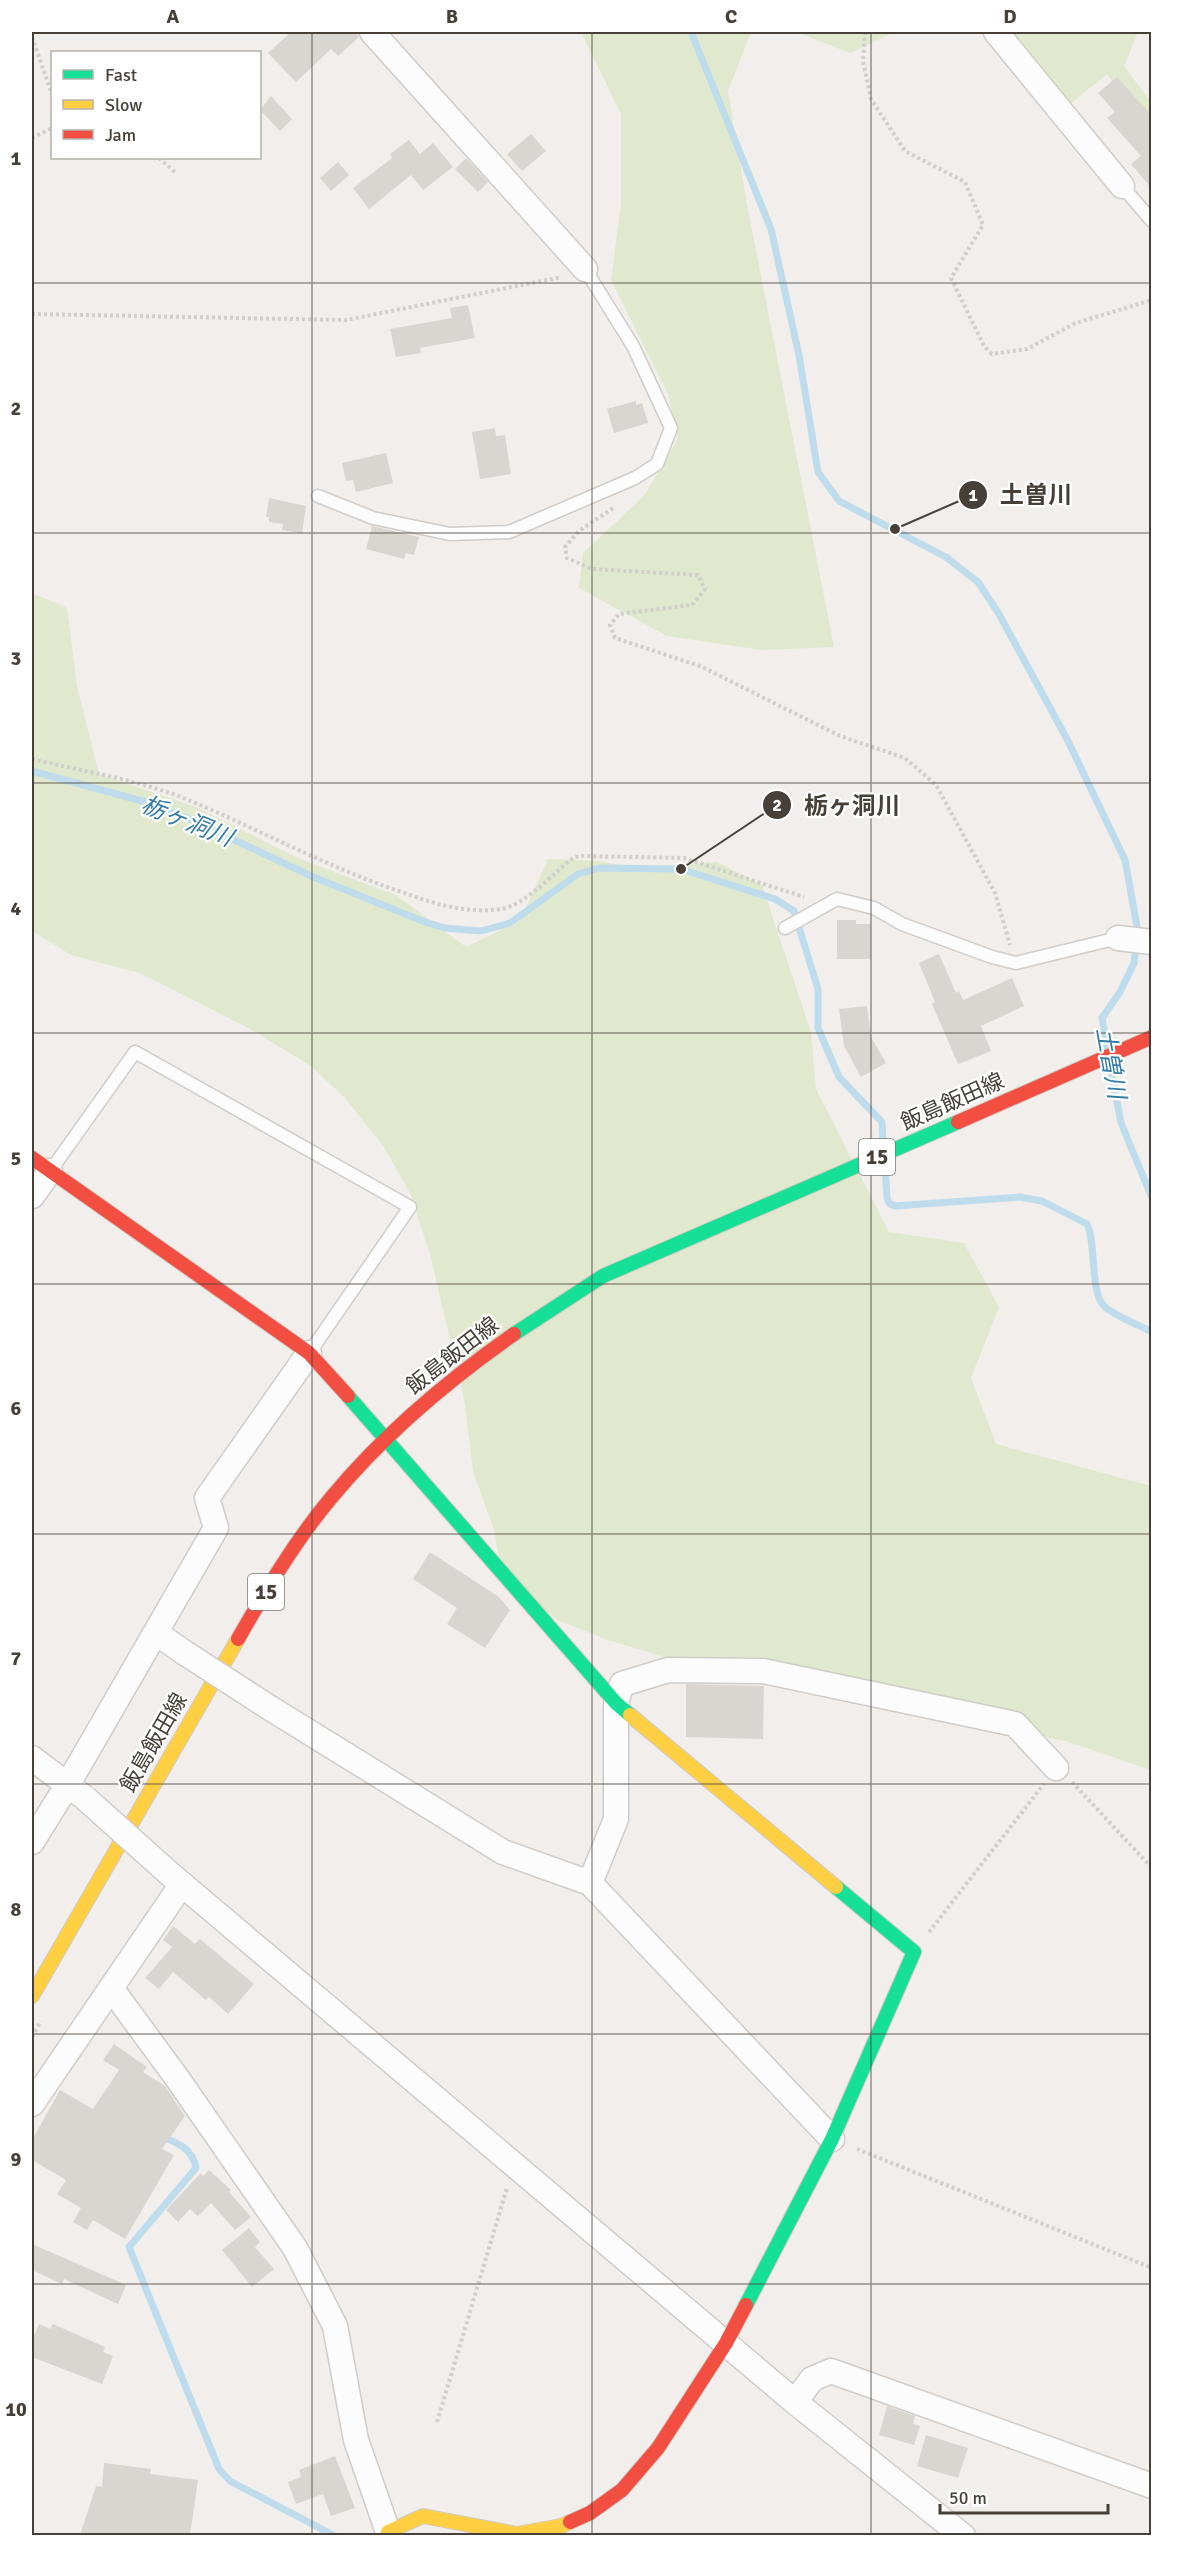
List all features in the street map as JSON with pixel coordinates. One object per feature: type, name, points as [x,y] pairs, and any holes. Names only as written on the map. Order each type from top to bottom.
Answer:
[{"type":"street","points":[[372,32],[585,269]]},
{"type":"street","points":[[996,32],[1122,186]]},
{"type":"street","points":[[1118,938],[1151,941]]},
{"type":"street","name":"飯島飯田線","points":[[32,1996],[261,1599],[330,1499],[385,1437],[437,1391],[551,1307],[603,1276],[1152,1037]]},
{"type":"street","points":[[32,1196],[40,1165],[309,1353],[616,1702],[914,1952],[832,2139],[726,2343],[658,2448],[622,2490],[590,2513],[561,2526],[517,2534],[423,2516],[389,2534],[356,2440],[335,2326],[330,2316],[295,2248],[177,2078],[111,1988]]},
{"type":"street","points":[[32,1842],[77,1791],[156,1634],[216,1528],[207,1498],[309,1353]]},
{"type":"street","points":[[156,1634],[270,1708],[503,1852],[590,1883],[832,2139]]},
{"type":"street","points":[[590,1883],[616,1819],[616,1702],[622,1684],[668,1670],[763,1671],[1015,1724],[1056,1768]]},
{"type":"street","points":[[32,1758],[77,1791],[176,1879],[795,2402],[963,2535]]},
{"type":"street","points":[[32,2104],[111,1988],[176,1879]]},
{"type":"street","points":[[795,2402],[812,2379],[831,2371],[1152,2486]]},
{"type":"lane","points":[[1122,186],[1152,221]]},
{"type":"lane","points":[[318,495],[373,518],[450,534],[509,532],[635,478],[657,464],[671,428],[633,346],[585,269]]},
{"type":"lane","points":[[785,928],[837,899],[873,908],[902,924],[992,957],[1016,963],[1118,938]]},
{"type":"lane","points":[[40,1165],[135,1052],[410,1207],[309,1353]]},
{"type":"path","points":[[865,32],[863,61],[871,99],[905,151],[965,182],[975,204],[983,225],[951,278],[984,346],[992,354],[1027,349],[1076,323],[1152,300]]},
{"type":"path","points":[[32,37],[51,91]]},
{"type":"path","points":[[32,138],[51,128]]},
{"type":"path","points":[[160,159],[177,174]]},
{"type":"path","points":[[32,314],[346,320],[574,275],[585,269]]},
{"type":"path","points":[[618,506],[579,531],[565,547],[567,558],[592,569],[698,575],[705,589],[692,605],[619,614],[610,626],[615,638],[700,666],[840,736],[905,758],[936,785],[995,893],[1016,963]]},
{"type":"path","points":[[32,759],[141,785],[180,797],[379,885],[440,905],[472,911],[503,909],[519,903],[574,857],[583,856],[684,858],[798,897],[837,899]]},
{"type":"path","points":[[914,1952],[1056,1768],[1076,1785],[1152,1868]]},
{"type":"path","points":[[32,2037],[44,2016]]},
{"type":"path","points":[[832,2139],[1152,2268]]},
{"type":"path","points":[[437,2422],[514,2165]]},
{"type":"green space","points":[[581,32],[751,32],[728,91],[747,205],[834,647],[762,650],[667,636],[579,588],[583,553],[644,496],[678,439],[668,394],[611,280],[621,204],[621,114]]},
{"type":"green space","points":[[797,32],[894,32],[850,53]]},
{"type":"green space","points":[[987,32],[1138,32],[1124,66],[1151,102],[1151,129],[1107,74],[1064,109]]},
{"type":"green space","points":[[32,593],[67,608],[77,686],[99,774],[196,807],[300,859],[396,895],[466,947],[520,921],[548,859],[598,861],[637,868],[717,862],[762,885],[811,1032],[816,1089],[889,1232],[964,1243],[999,1307],[971,1378],[996,1444],[1151,1486],[1151,1770],[1065,1741],[701,1668],[608,1640],[558,1620],[502,1577],[494,1530],[473,1471],[465,1404],[431,1258],[411,1195],[384,1147],[345,1098],[311,1066],[252,1030],[140,973],[71,955],[32,931]]},
{"type":"building","points":[[291,32],[358,32],[359,37],[338,56],[331,49],[296,82],[268,53]]},
{"type":"building","points":[[1117,77],[1152,116],[1152,189],[1131,164],[1141,156],[1107,118],[1115,112],[1098,93]]},
{"type":"building","points":[[271,96],[292,119],[280,131],[261,109]]},
{"type":"building","points":[[531,134],[546,151],[522,171],[507,154]]},
{"type":"building","points":[[409,140],[420,154],[433,143],[453,167],[423,190],[411,175],[369,209],[353,188],[392,158],[390,154]]},
{"type":"building","points":[[466,158],[488,182],[478,192],[455,169]]},
{"type":"building","points":[[338,162],[349,175],[331,191],[320,178]]},
{"type":"building","points":[[468,305],[475,338],[420,348],[421,353],[396,357],[390,329],[452,318],[450,308]]},
{"type":"building","points":[[636,401],[636,405],[642,403],[648,423],[614,433],[607,409]]},
{"type":"building","points":[[495,428],[496,436],[505,435],[511,474],[480,479],[472,432]]},
{"type":"building","points":[[386,453],[393,483],[356,492],[353,480],[346,481],[342,463]]},
{"type":"building","points":[[269,498],[306,506],[302,533],[282,530],[283,524],[269,522],[269,517],[266,517]]},
{"type":"building","points":[[372,526],[419,537],[414,555],[406,553],[404,559],[366,549]]},
{"type":"building","points":[[837,920],[856,920],[856,924],[871,924],[871,959],[837,959]]},
{"type":"building","points":[[939,954],[956,993],[959,991],[963,1000],[1012,978],[1024,1006],[981,1026],[991,1051],[958,1064],[932,1004],[935,1002],[919,963]]},
{"type":"building","points":[[867,1006],[871,1037],[886,1063],[861,1077],[844,1046],[839,1009]]},
{"type":"building","points":[[430,1552],[499,1597],[510,1610],[485,1648],[447,1624],[457,1608],[413,1579]]},
{"type":"building","points":[[686,1684],[764,1686],[763,1739],[686,1737]]},
{"type":"building","points":[[173,1926],[195,1944],[200,1939],[254,1984],[228,2014],[209,1997],[206,2000],[173,1972],[159,1989],[145,1978],[172,1947],[163,1940]]},
{"type":"building","points":[[114,2044],[147,2067],[143,2072],[165,2086],[185,2116],[162,2149],[174,2155],[125,2239],[93,2220],[87,2230],[73,2222],[81,2208],[57,2194],[66,2180],[32,2160],[32,2140],[60,2090],[93,2109],[119,2070],[103,2060]]},
{"type":"building","points":[[209,2170],[231,2190],[229,2192],[251,2217],[235,2230],[211,2203],[198,2216],[190,2209],[178,2222],[166,2210],[201,2173],[203,2176]]},
{"type":"building","points":[[249,2228],[260,2242],[255,2247],[274,2269],[252,2287],[222,2250]]},
{"type":"building","points":[[32,2244],[126,2285],[118,2304],[64,2279],[62,2284],[32,2270]]},
{"type":"building","points":[[39,2324],[50,2329],[53,2324],[105,2347],[103,2352],[113,2356],[102,2384],[32,2357],[32,2341]]},
{"type":"building","points":[[887,2406],[915,2416],[913,2424],[920,2426],[914,2445],[879,2435]]},
{"type":"building","points":[[926,2435],[968,2448],[958,2478],[917,2466]]},
{"type":"building","points":[[335,2456],[355,2508],[331,2516],[323,2494],[296,2504],[288,2482],[301,2477],[299,2470]]},
{"type":"building","points":[[104,2463],[151,2469],[150,2474],[198,2480],[190,2535],[80,2535],[96,2486],[102,2487]]},
{"type":"waterway","name":"土曽川","points":[[691,32],[771,229],[799,355],[818,472],[839,501],[946,557],[978,582],[999,614],[1068,741],[1125,860],[1138,932],[1134,963],[1120,992],[1102,1018],[1107,1047]]},
{"type":"waterway","name":"栃ヶ洞川","points":[[32,771],[142,801],[192,820],[311,876],[445,928],[481,931],[510,923],[578,874],[599,868],[681,869],[775,899],[794,911],[818,989],[818,1028],[839,1077],[882,1122],[883,1145]]},
{"type":"waterway","name":"土曽川","points":[[1110,1064],[1121,1123],[1152,1198]]},
{"type":"waterway","name":"栃ヶ洞川","points":[[885,1165],[887,1198],[889,1203],[895,1206],[1020,1197],[1042,1201],[1087,1224],[1100,1300],[1115,1314],[1152,1332]]},
{"type":"waterway","points":[[161,2136],[188,2151],[196,2168],[129,2247],[219,2469],[230,2481],[335,2536]]},
{"type":"traffic: fast","points":[[514,1334],[603,1276],[958,1122]]},
{"type":"traffic: fast","points":[[348,1396],[616,1703],[630,1715]]},
{"type":"traffic: fast","points":[[746,2305],[832,2139],[914,1952],[836,1887]]},
{"type":"traffic: slow","points":[[32,1996],[238,1639]]},
{"type":"traffic: slow","points":[[630,1715],[836,1887]]},
{"type":"traffic: slow","points":[[390,2536],[388,2532],[423,2516],[517,2534],[561,2526],[570,2522]]},
{"type":"traffic: jam","points":[[958,1122],[1152,1037]]},
{"type":"traffic: jam","points":[[32,1158],[309,1353],[348,1396]]},
{"type":"traffic: jam","points":[[238,1639],[293,1549],[318,1514],[351,1475],[372,1452],[440,1390],[514,1334]]},
{"type":"traffic: jam","points":[[570,2522],[590,2513],[622,2490],[658,2448],[726,2343],[746,2305]]},
{"type":"place","name":"土曽川","points":[[895,529]]},
{"type":"place","name":"栃ヶ洞川","points":[[681,869]]}]
